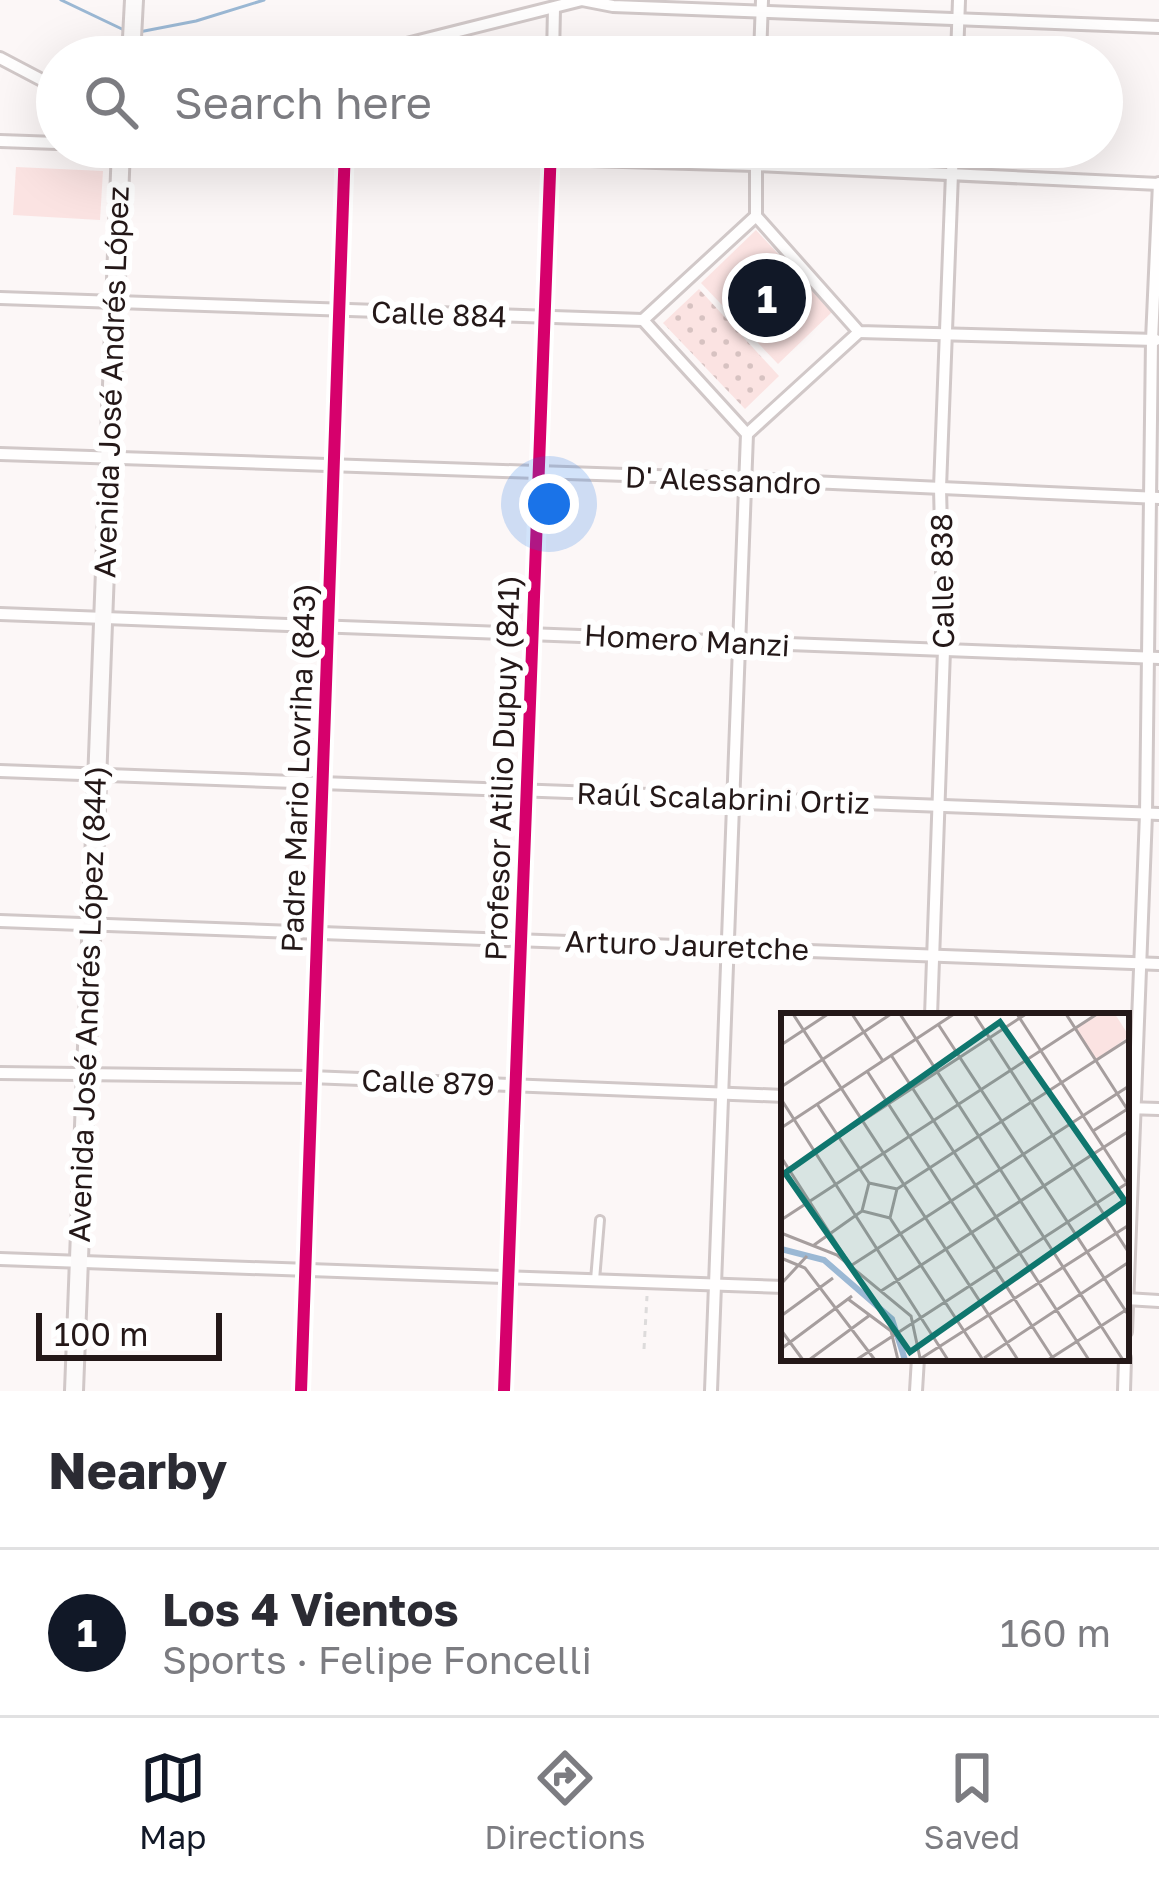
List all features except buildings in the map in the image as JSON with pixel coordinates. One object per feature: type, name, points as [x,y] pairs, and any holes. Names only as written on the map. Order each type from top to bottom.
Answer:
[{"type":"main road","points":[[132,36],[134,4]]},
{"type":"main road","name":"Avenida José Andrés López","points":[[101,618],[120,168]]},
{"type":"main road","name":"Avenida José Andrés López (844)","points":[[74,1391],[101,618]]},
{"type":"street","points":[[440,36],[582,0],[613,6],[762,5],[1159,27]]},
{"type":"street","points":[[958,36],[959,0]]},
{"type":"street","points":[[761,36],[762,5]]},
{"type":"street","points":[[553,36],[554,8]]},
{"type":"street","points":[[0,58],[36,77]]},
{"type":"street","points":[[0,141],[36,142]]},
{"type":"street","name":"Padre Mario Lovriha (843)","points":[[301,1391],[344,168]]},
{"type":"street","name":"Profesor Atilio Dupuy (841)","points":[[504,1391],[549,168]]},
{"type":"street","points":[[755,168],[756,216],[860,332]]},
{"type":"street","points":[[804,168],[1159,183],[1153,814],[1139,963],[1129,1172]]},
{"type":"street","name":"Calle 838","points":[[931,1013],[944,650],[940,488],[952,168]]},
{"type":"street","points":[[747,434],[643,320],[756,216]]},
{"type":"street","name":"Calle 884","points":[[0,298],[643,320]]},
{"type":"street","points":[[712,1391],[747,434],[860,332],[1156,340]]},
{"type":"street","name":"D' Alessandro","points":[[0,454],[1155,498]]},
{"type":"street","name":"Homero Manzi","points":[[0,614],[1155,658]]},
{"type":"street","name":"Raúl Scalabrini Ortiz","points":[[0,771],[1153,814]]},
{"type":"street","name":"Arturo Jauretche","points":[[0,921],[1159,964]]},
{"type":"street","name":"Calle 879","points":[[0,1072],[310,1077],[781,1096]]},
{"type":"street","points":[[1130,1108],[1159,1109]]},
{"type":"street","points":[[0,1259],[781,1288]]},
{"type":"street","points":[[1129,1299],[1159,1301]]},
{"type":"street","points":[[916,1391],[918,1361]]},
{"type":"street","points":[[1124,1391],[1125,1361]]},
{"type":"lane","points":[[595,1280],[600,1220]]},
{"type":"path","points":[[644,1349],[648,1282]]},
{"type":"shaded area","points":[[16,167],[103,171],[100,220],[13,215]]},
{"type":"shaded area","points":[[756,230],[832,312],[778,364],[701,283]]},
{"type":"shaded area","points":[[699,289],[779,376],[745,409],[663,323]]},
{"type":"waterway","points":[[61,0],[124,30]]},
{"type":"waterway","points":[[139,32],[264,0]]},
{"type":"cycle path","points":[[301,1391],[344,168]]},
{"type":"cycle path","points":[[504,1391],[550,168]]},
{"type":"place","name":"Los 4 Vientos","points":[[767,298]]}]
